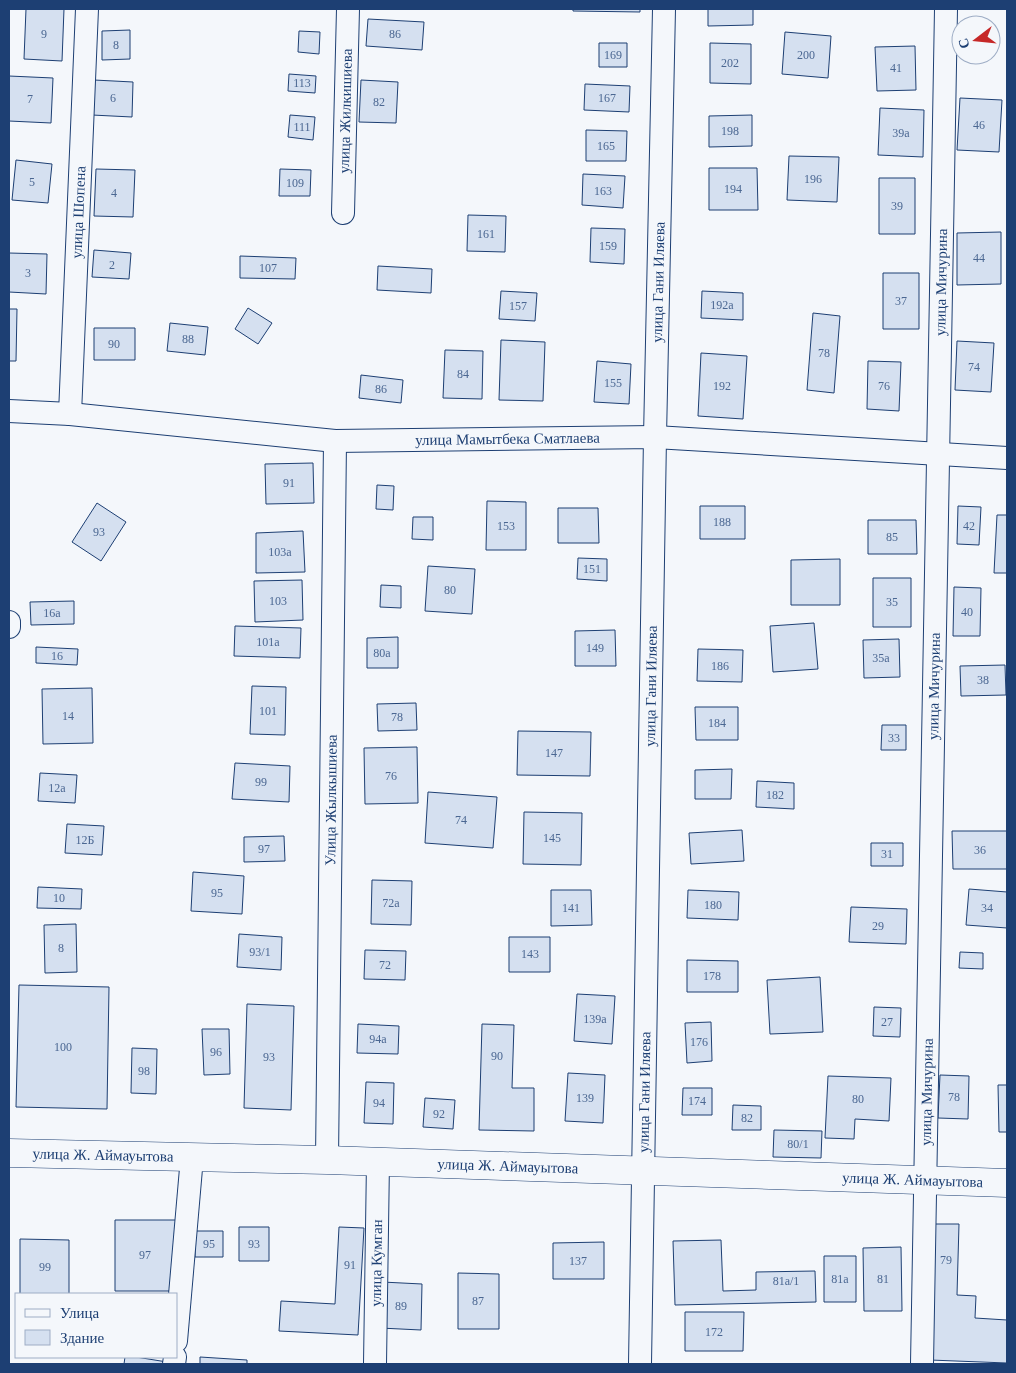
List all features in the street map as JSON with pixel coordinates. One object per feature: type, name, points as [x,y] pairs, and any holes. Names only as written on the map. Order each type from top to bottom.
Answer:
[{"type":"street","name":"улица Шопена","points":[[70,414],[87,9]]},
{"type":"street","name":"улица Жилкишиева","points":[[343,213],[348,9]]},
{"type":"street","name":"улица Гани Иляева","points":[[640,1364],[664,9]]},
{"type":"street","name":"улица Мичурина","points":[[922,1364],[946,9]]},
{"type":"street","name":"улица Мамытбека Сматлаева","points":[[9,411],[70,414],[335,441],[655,437],[1007,458]]},
{"type":"street","name":"Улица Жылкышиева","points":[[327,1160],[335,441]]},
{"type":"street","points":[[9,622],[9,627]]},
{"type":"street","name":"улица Ж. Аймауытова","points":[[9,1152],[378,1161],[1007,1182]]},
{"type":"street","points":[[178,1318],[192,1157]]},
{"type":"street","name":"улица Кумган","points":[[375,1364],[378,1161]]},
{"type":"building","points":[[26,9],[64,9],[62,61],[24,59]]},
{"type":"building","points":[[573,9],[640,9],[640,12],[573,11]]},
{"type":"building","points":[[708,9],[753,9],[753,25],[708,26]]},
{"type":"building","points":[[368,19],[424,22],[422,50],[366,46]]},
{"type":"building","points":[[130,30],[130,59],[102,60],[102,31]]},
{"type":"building","points":[[299,31],[320,32],[319,54],[298,52]]},
{"type":"building","points":[[785,32],[831,36],[828,78],[782,74]]},
{"type":"building","points":[[599,43],[627,43],[627,67],[599,67]]},
{"type":"building","points":[[710,43],[751,44],[751,84],[710,83]]},
{"type":"building","points":[[915,46],[916,90],[877,91],[875,47]]},
{"type":"building","points":[[289,74],[316,76],[315,93],[288,91]]},
{"type":"building","points":[[9,76],[53,78],[51,123],[9,121]]},
{"type":"building","points":[[94,80],[133,82],[132,117],[92,115]]},
{"type":"building","points":[[361,80],[398,82],[396,123],[359,122]]},
{"type":"building","points":[[585,84],[630,86],[629,112],[584,110]]},
{"type":"building","points":[[960,98],[1002,100],[999,152],[957,150]]},
{"type":"building","points":[[880,108],[924,110],[923,157],[878,155]]},
{"type":"building","points":[[290,115],[315,117],[313,140],[288,137]]},
{"type":"building","points":[[752,115],[752,146],[709,147],[709,116]]},
{"type":"building","points":[[586,130],[627,131],[626,161],[586,161]]},
{"type":"building","points":[[789,156],[839,157],[837,202],[787,200]]},
{"type":"building","points":[[16,160],[52,164],[48,203],[12,200]]},
{"type":"building","points":[[709,168],[757,168],[758,210],[709,210]]},
{"type":"building","points":[[96,169],[135,170],[133,217],[94,216]]},
{"type":"building","points":[[280,169],[311,170],[310,196],[279,196]]},
{"type":"building","points":[[583,174],[625,176],[623,208],[582,205]]},
{"type":"building","points":[[879,178],[915,178],[915,234],[879,234]]},
{"type":"building","points":[[468,215],[506,216],[505,252],[467,251]]},
{"type":"building","points":[[591,228],[625,229],[624,264],[590,262]]},
{"type":"building","points":[[1001,232],[1001,284],[957,285],[957,233]]},
{"type":"building","points":[[94,250],[131,253],[129,279],[92,277]]},
{"type":"building","points":[[9,253],[47,254],[46,294],[9,292]]},
{"type":"building","points":[[240,256],[296,258],[295,279],[240,278]]},
{"type":"building","points":[[378,266],[432,269],[431,293],[377,290]]},
{"type":"building","points":[[883,273],[919,273],[919,329],[883,329]]},
{"type":"building","points":[[501,291],[537,293],[535,321],[499,319]]},
{"type":"building","points":[[702,291],[743,293],[743,320],[701,318]]},
{"type":"building","points":[[248,308],[272,323],[258,344],[235,329]]},
{"type":"building","points":[[9,309],[17,309],[16,361],[9,361]]},
{"type":"building","points":[[813,313],[840,316],[834,393],[807,390]]},
{"type":"building","points":[[170,323],[208,327],[205,355],[167,351]]},
{"type":"building","points":[[94,328],[135,328],[135,360],[94,360]]},
{"type":"building","points":[[501,340],[545,342],[543,401],[499,400]]},
{"type":"building","points":[[957,341],[994,343],[991,392],[955,390]]},
{"type":"building","points":[[445,350],[483,351],[482,399],[443,398]]},
{"type":"building","points":[[701,353],[747,356],[743,419],[698,416]]},
{"type":"building","points":[[597,361],[631,364],[629,404],[594,402]]},
{"type":"building","points":[[868,361],[901,362],[899,411],[867,409]]},
{"type":"building","points":[[361,375],[403,380],[401,403],[359,398]]},
{"type":"building","points":[[313,463],[314,503],[266,504],[265,464]]},
{"type":"building","points":[[377,485],[394,486],[393,510],[376,509]]},
{"type":"building","points":[[487,501],[526,502],[526,550],[486,550]]},
{"type":"building","points":[[97,503],[126,522],[101,561],[72,542]]},
{"type":"building","points":[[700,506],[745,506],[745,539],[700,539]]},
{"type":"building","points":[[958,506],[981,507],[979,545],[957,544]]},
{"type":"building","points":[[558,508],[598,508],[599,543],[558,543]]},
{"type":"building","points":[[997,515],[1007,515],[1007,573],[994,573]]},
{"type":"building","points":[[413,517],[433,517],[433,540],[412,539]]},
{"type":"building","points":[[868,520],[916,520],[917,554],[868,554]]},
{"type":"building","points":[[303,531],[305,572],[256,573],[256,533]]},
{"type":"building","points":[[578,558],[607,559],[607,581],[577,579]]},
{"type":"building","points":[[840,559],[840,605],[791,605],[791,560]]},
{"type":"building","points":[[428,566],[475,569],[472,614],[425,611]]},
{"type":"building","points":[[873,578],[911,578],[911,627],[873,627]]},
{"type":"building","points":[[302,580],[303,620],[255,622],[254,581]]},
{"type":"building","points":[[381,585],[401,586],[401,608],[380,607]]},
{"type":"building","points":[[954,587],[981,588],[980,636],[953,636]]},
{"type":"building","points":[[74,601],[74,624],[31,625],[30,602]]},
{"type":"building","points":[[814,623],[818,669],[773,672],[770,626]]},
{"type":"building","points":[[235,626],[301,628],[300,658],[234,656]]},
{"type":"building","points":[[615,630],[616,666],[575,666],[575,631]]},
{"type":"building","points":[[398,637],[398,668],[367,668],[367,638]]},
{"type":"building","points":[[899,639],[900,677],[864,678],[863,640]]},
{"type":"building","points":[[36,647],[78,649],[77,665],[36,663]]},
{"type":"building","points":[[698,649],[743,650],[742,682],[697,681]]},
{"type":"building","points":[[1005,665],[1006,695],[961,696],[960,666]]},
{"type":"building","points":[[252,686],[286,687],[285,735],[250,734]]},
{"type":"building","points":[[92,688],[93,743],[43,744],[42,689]]},
{"type":"building","points":[[416,703],[417,730],[378,731],[377,704]]},
{"type":"building","points":[[695,707],[738,707],[738,740],[696,740]]},
{"type":"building","points":[[882,725],[906,725],[906,750],[881,750]]},
{"type":"building","points":[[518,731],[591,732],[590,776],[517,775]]},
{"type":"building","points":[[417,747],[418,803],[365,804],[364,748]]},
{"type":"building","points":[[235,763],[290,766],[289,802],[232,799]]},
{"type":"building","points":[[732,769],[731,799],[695,799],[695,770]]},
{"type":"building","points":[[40,773],[77,775],[75,803],[38,801]]},
{"type":"building","points":[[757,781],[794,783],[794,809],[756,807]]},
{"type":"building","points":[[428,792],[497,797],[493,848],[425,843]]},
{"type":"building","points":[[524,812],[582,813],[581,865],[523,864]]},
{"type":"building","points":[[67,824],[104,826],[102,855],[65,853]]},
{"type":"building","points":[[742,830],[744,861],[691,864],[689,833]]},
{"type":"building","points":[[952,831],[1007,831],[1007,869],[953,869]]},
{"type":"building","points":[[284,836],[285,861],[244,862],[244,837]]},
{"type":"building","points":[[871,843],[903,843],[903,866],[871,866]]},
{"type":"building","points":[[193,872],[244,876],[242,914],[191,911]]},
{"type":"building","points":[[372,880],[412,881],[411,925],[371,924]]},
{"type":"building","points":[[38,887],[82,889],[81,909],[37,908]]},
{"type":"building","points":[[969,889],[1007,892],[1007,928],[966,925]]},
{"type":"building","points":[[551,890],[591,890],[592,925],[551,926]]},
{"type":"building","points":[[688,890],[739,892],[738,920],[687,918]]},
{"type":"building","points":[[851,907],[907,909],[906,944],[849,942]]},
{"type":"building","points":[[76,924],[77,972],[45,973],[44,925]]},
{"type":"building","points":[[239,934],[282,937],[281,970],[237,967]]},
{"type":"building","points":[[509,937],[550,937],[550,972],[509,972]]},
{"type":"building","points":[[365,950],[406,951],[405,980],[364,979]]},
{"type":"building","points":[[960,952],[983,953],[983,969],[959,968]]},
{"type":"building","points":[[687,960],[738,961],[738,992],[687,992]]},
{"type":"building","points":[[820,977],[823,1032],[770,1034],[767,980]]},
{"type":"building","points":[[19,985],[109,987],[107,1109],[16,1107]]},
{"type":"building","points":[[577,994],[615,996],[612,1044],[574,1041]]},
{"type":"building","points":[[247,1004],[294,1006],[291,1110],[244,1108]]},
{"type":"building","points":[[874,1007],[901,1008],[900,1037],[873,1036]]},
{"type":"building","points":[[711,1022],[712,1061],[687,1063],[685,1023]]},
{"type":"building","points":[[358,1024],[399,1026],[398,1054],[357,1053]]},
{"type":"building","points":[[482,1024],[514,1025],[512,1088],[534,1088],[534,1131],[479,1130]]},
{"type":"building","points":[[202,1029],[229,1029],[230,1074],[204,1075]]},
{"type":"building","points":[[132,1048],[157,1049],[156,1094],[131,1093]]},
{"type":"building","points":[[568,1073],[605,1075],[603,1123],[565,1121]]},
{"type":"building","points":[[940,1075],[969,1076],[968,1119],[938,1118]]},
{"type":"building","points":[[828,1076],[891,1078],[889,1121],[855,1119],[854,1139],[825,1138]]},
{"type":"building","points":[[366,1082],[394,1083],[393,1124],[364,1123]]},
{"type":"building","points":[[998,1085],[1007,1085],[1007,1132],[999,1132]]},
{"type":"building","points":[[683,1088],[712,1088],[712,1115],[682,1115]]},
{"type":"building","points":[[425,1098],[455,1100],[453,1129],[423,1127]]},
{"type":"building","points":[[733,1105],[761,1106],[761,1130],[732,1130]]},
{"type":"building","points":[[774,1130],[822,1131],[821,1158],[773,1157]]},
{"type":"building","points":[[115,1220],[176,1220],[175,1291],[115,1291]]},
{"type":"building","points":[[935,1224],[959,1224],[957,1295],[976,1296],[975,1318],[1007,1320],[1007,1363],[930,1360]]},
{"type":"building","points":[[239,1227],[269,1227],[269,1261],[239,1261]]},
{"type":"building","points":[[339,1227],[364,1228],[358,1335],[279,1331],[281,1301],[335,1304]]},
{"type":"building","points":[[195,1231],[223,1231],[223,1257],[195,1257]]},
{"type":"building","points":[[20,1239],[69,1240],[69,1293],[20,1293]]},
{"type":"building","points":[[721,1240],[723,1291],[756,1290],[756,1272],[815,1271],[816,1302],[675,1305],[673,1241]]},
{"type":"building","points":[[604,1242],[604,1279],[553,1279],[553,1243]]},
{"type":"building","points":[[901,1247],[902,1311],[864,1311],[863,1248]]},
{"type":"building","points":[[824,1256],[856,1256],[856,1302],[824,1302]]},
{"type":"building","points":[[458,1273],[499,1274],[499,1329],[458,1329]]},
{"type":"building","points":[[382,1282],[422,1284],[421,1330],[380,1328]]},
{"type":"building","points":[[685,1312],[744,1312],[743,1351],[685,1351]]},
{"type":"building","points":[[200,1357],[247,1360],[247,1364],[200,1364]]},
{"type":"building","points":[[125,1358],[142,1358],[167,1362],[167,1364],[124,1364]]}]
